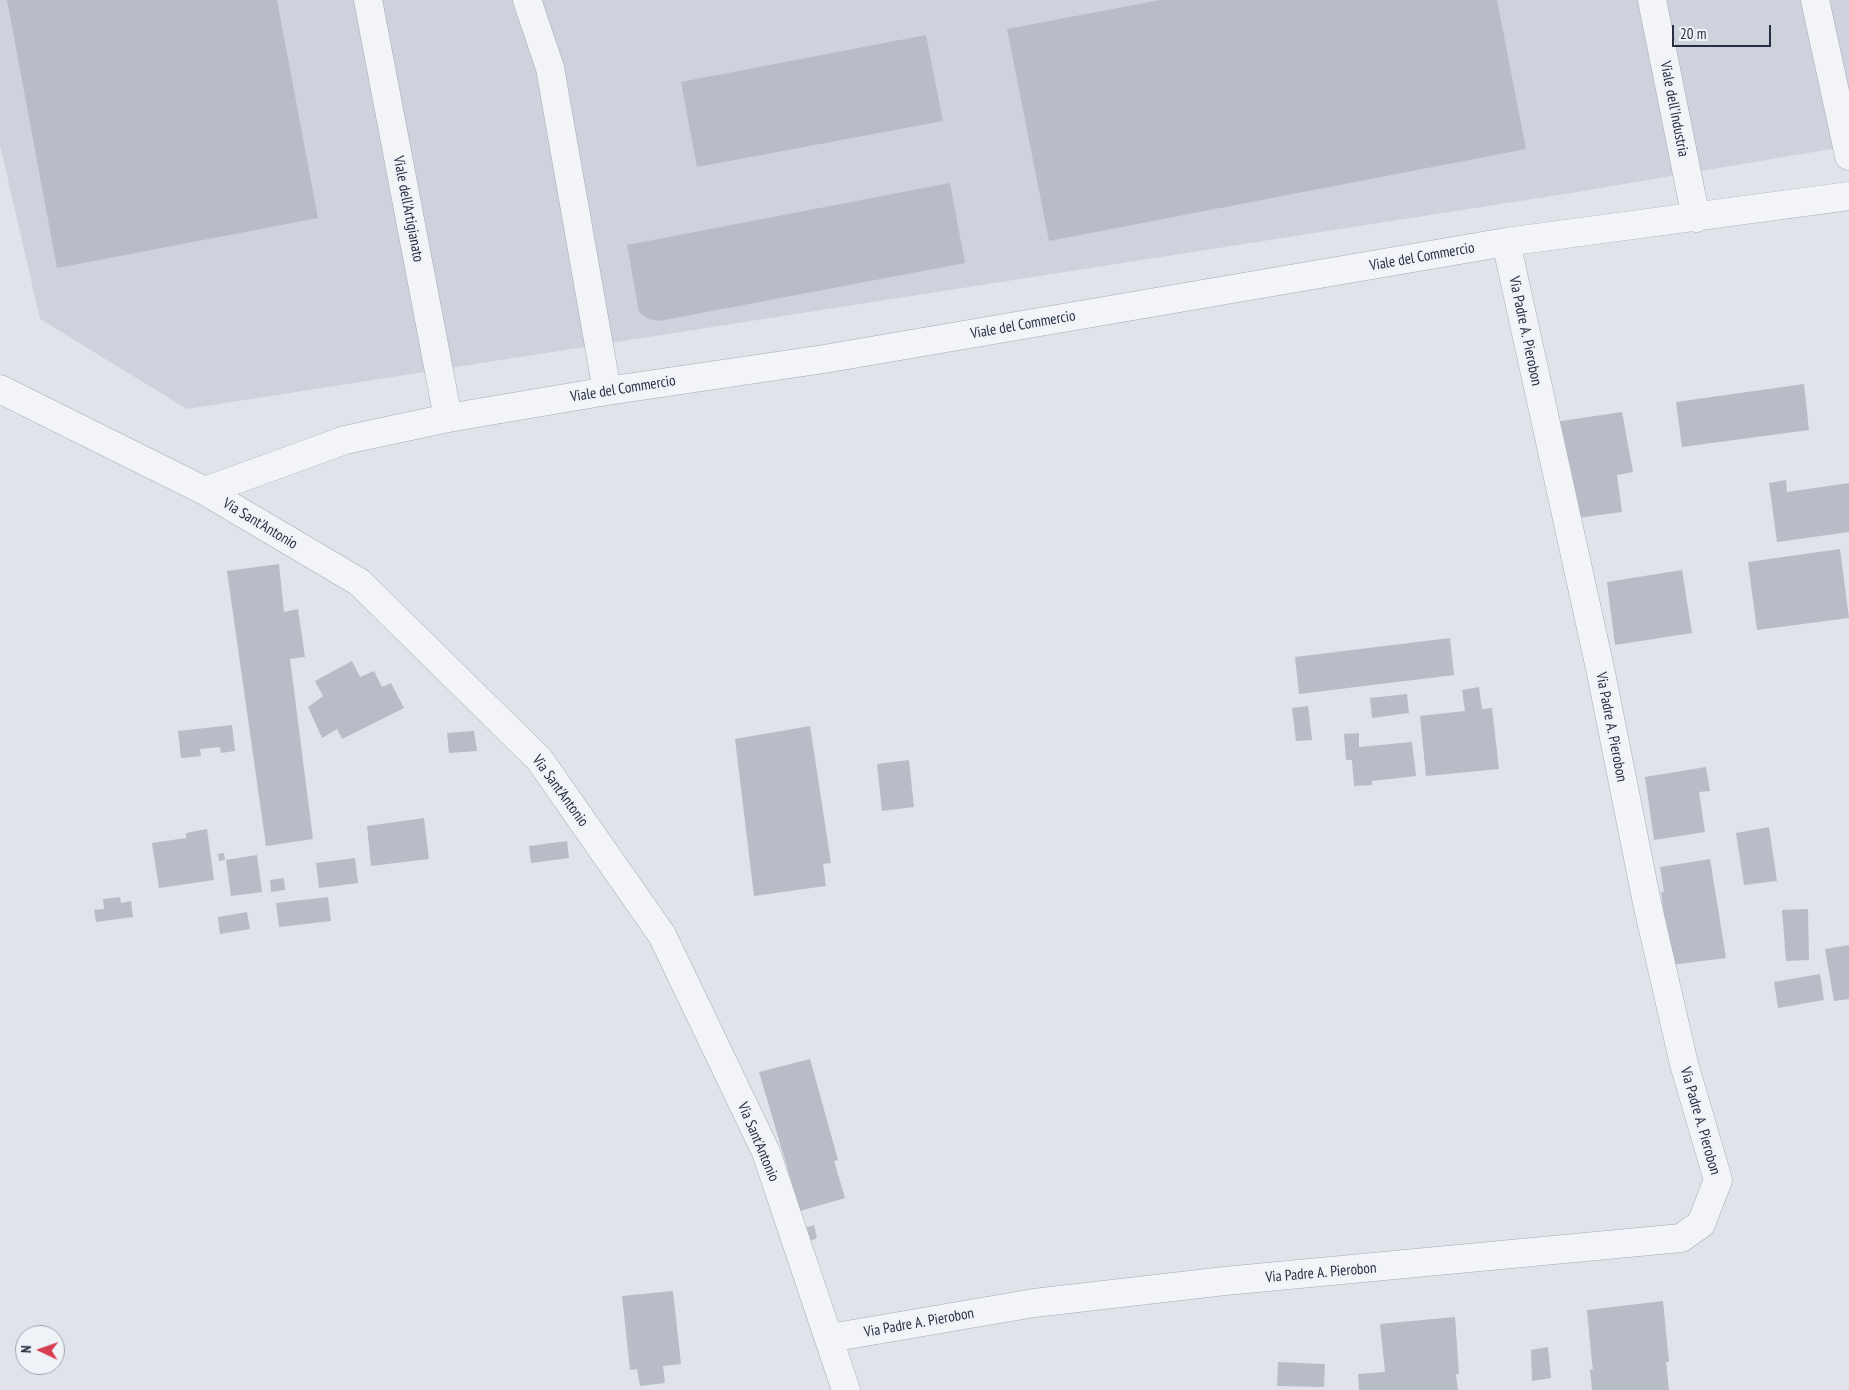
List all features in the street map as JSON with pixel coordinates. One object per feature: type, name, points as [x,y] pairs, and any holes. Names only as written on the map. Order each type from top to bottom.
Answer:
[{"type":"street","name":"Viale dell'Artigianato","points":[[368,0],[448,418]]},
{"type":"street","points":[[527,0],[550,68],[607,391]]},
{"type":"street","name":"Viale dell'Industria","points":[[1652,0],[1696,218]]},
{"type":"street","points":[[1815,0],[1849,156]]},
{"type":"street","name":"Viale del Commercio","points":[[205,491],[345,440],[448,418],[607,391],[824,359],[1506,242],[1849,196]]},
{"type":"street","name":"Via Padre A. Pierobon","points":[[830,1338],[1043,1302],[1225,1281],[1681,1238],[1701,1224],[1718,1180],[1684,1064],[1647,903],[1601,673],[1506,242]]},
{"type":"street","name":"Via Sant'Antonio","points":[[0,389],[205,491],[359,582],[539,759],[662,935],[766,1152],[846,1390]]},
{"type":"shaded area","points":[[0,0],[1849,0],[1849,146],[1571,193],[187,409],[40,319],[0,145]]},
{"type":"building","points":[[7,0],[277,0],[318,218],[57,268]]},
{"type":"building","points":[[1160,0],[1497,0],[1526,149],[1049,241],[1007,29]]},
{"type":"building","points":[[926,35],[943,121],[697,167],[681,82]]},
{"type":"building","points":[[950,183],[965,263],[659,321],[648,319],[639,312],[627,245]]},
{"type":"building","points":[[1804,384],[1809,430],[1682,447],[1676,402]]},
{"type":"building","points":[[1622,412],[1633,472],[1617,475],[1622,512],[1570,519],[1555,422]]},
{"type":"building","points":[[1786,480],[1787,492],[1849,483],[1849,532],[1777,542],[1769,483]]},
{"type":"building","points":[[1840,549],[1849,618],[1757,630],[1748,562]]},
{"type":"building","points":[[279,564],[284,612],[298,609],[305,657],[290,659],[313,839],[266,846],[227,571]]},
{"type":"building","points":[[1682,570],[1692,633],[1615,645],[1607,582]]},
{"type":"building","points":[[1450,638],[1454,675],[1299,694],[1295,657]]},
{"type":"building","points":[[352,661],[360,677],[374,671],[382,687],[391,683],[404,708],[342,739],[337,729],[322,738],[308,707],[323,696],[315,681]]},
{"type":"building","points":[[1479,687],[1482,709],[1492,708],[1499,769],[1426,776],[1420,716],[1465,711],[1462,690]]},
{"type":"building","points":[[1407,694],[1409,713],[1372,718],[1370,698]]},
{"type":"building","points":[[1308,706],[1312,740],[1296,741],[1292,708]]},
{"type":"building","points":[[232,725],[235,751],[221,753],[220,747],[200,749],[201,756],[181,758],[178,731]]},
{"type":"building","points":[[810,726],[831,863],[823,864],[826,886],[754,896],[735,739]]},
{"type":"building","points":[[474,731],[477,751],[449,753],[447,733]]},
{"type":"building","points":[[1359,733],[1359,747],[1412,742],[1416,776],[1372,781],[1372,785],[1354,786],[1352,760],[1346,760],[1344,734]]},
{"type":"building","points":[[909,760],[914,807],[882,811],[877,764]]},
{"type":"building","points":[[1706,767],[1710,791],[1699,792],[1705,832],[1654,840],[1645,777]]},
{"type":"building","points":[[424,818],[429,859],[371,866],[367,826]]},
{"type":"building","points":[[1769,827],[1777,881],[1744,885],[1736,833]]},
{"type":"building","points":[[207,829],[214,880],[159,888],[152,843],[186,838],[186,833]]},
{"type":"building","points":[[567,841],[569,858],[531,863],[529,846]]},
{"type":"building","points":[[224,853],[225,860],[219,861],[218,854]]},
{"type":"building","points":[[257,855],[262,892],[231,896],[226,860]]},
{"type":"building","points":[[355,858],[358,883],[319,888],[316,863]]},
{"type":"building","points":[[1710,859],[1726,958],[1670,965],[1661,892],[1664,892],[1660,867]]},
{"type":"building","points":[[284,878],[285,890],[271,892],[270,880]]},
{"type":"building","points":[[120,897],[121,903],[131,901],[133,917],[96,922],[94,910],[104,909],[103,899]]},
{"type":"building","points":[[328,897],[331,921],[279,927],[276,903]]},
{"type":"building","points":[[1808,909],[1809,960],[1786,961],[1782,910]]},
{"type":"building","points":[[247,912],[250,929],[220,934],[218,917]]},
{"type":"building","points":[[1849,945],[1849,999],[1834,1001],[1825,949]]},
{"type":"building","points":[[1820,974],[1824,1000],[1778,1008],[1774,982]]},
{"type":"building","points":[[810,1059],[838,1160],[834,1161],[845,1198],[800,1211],[759,1072]]},
{"type":"building","points":[[814,1225],[817,1238],[808,1242],[805,1228]]},
{"type":"building","points":[[673,1291],[681,1364],[663,1366],[665,1383],[640,1386],[637,1369],[630,1370],[622,1296]]},
{"type":"building","points":[[1663,1301],[1669,1362],[1666,1362],[1669,1390],[1592,1390],[1590,1370],[1593,1369],[1587,1310]]},
{"type":"building","points":[[1455,1317],[1459,1374],[1456,1374],[1458,1390],[1359,1390],[1358,1374],[1385,1372],[1380,1324]]},
{"type":"building","points":[[1548,1347],[1551,1378],[1532,1381],[1531,1350]]},
{"type":"building","points":[[1278,1362],[1325,1364],[1324,1387],[1277,1386]]}]
